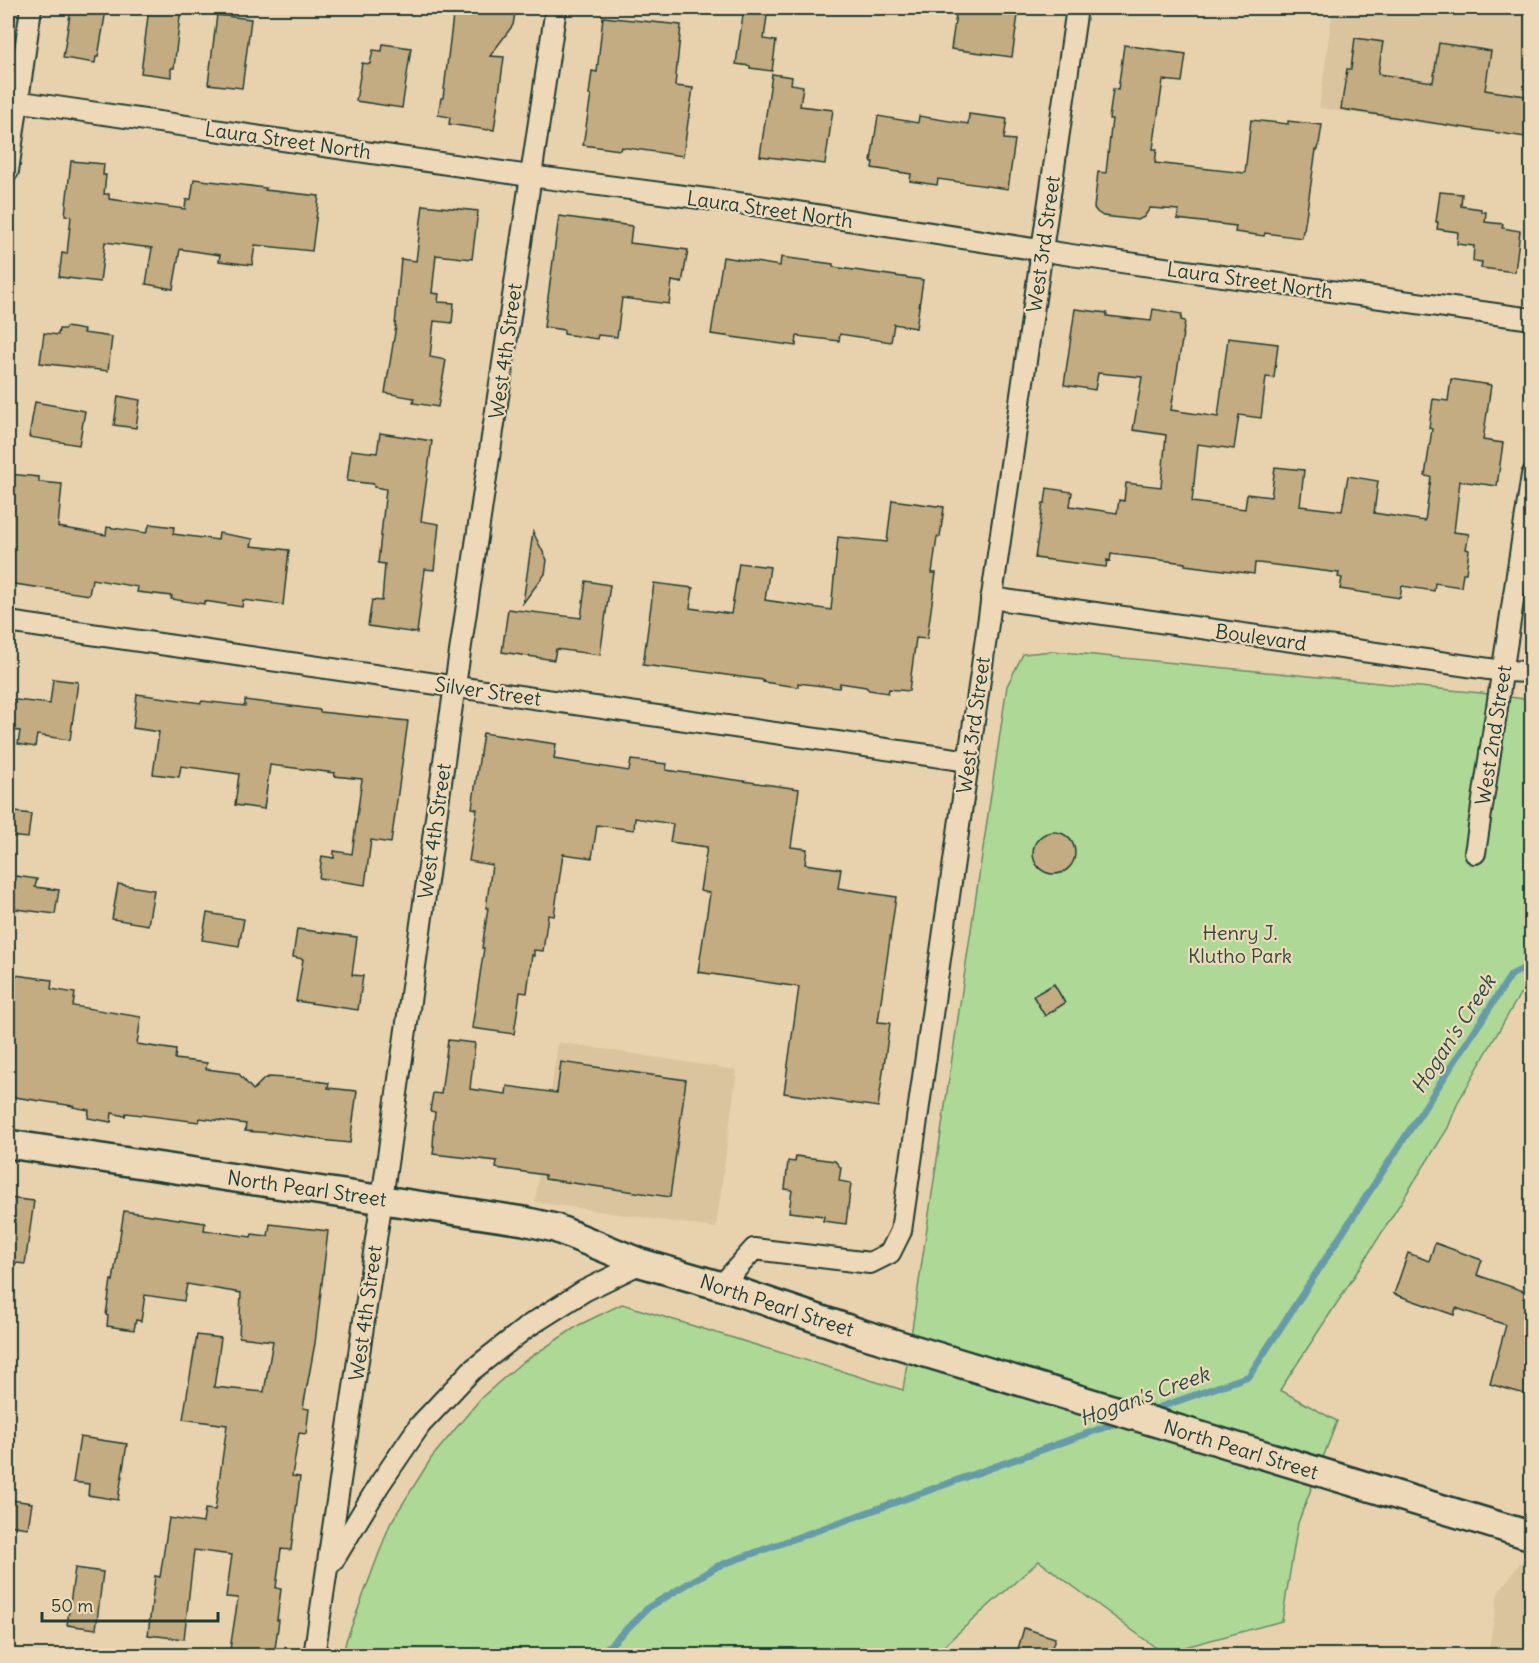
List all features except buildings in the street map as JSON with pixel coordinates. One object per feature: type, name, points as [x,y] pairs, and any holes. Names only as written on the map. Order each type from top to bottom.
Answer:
[{"type":"street","points":[[8,171],[13,100],[31,8]]},
{"type":"street","name":"West 4th Street","points":[[314,1656],[556,8]]},
{"type":"street","name":"West 3rd Street","points":[[721,1286],[754,1249],[870,1263],[890,1253],[900,1232],[1077,8]]},
{"type":"street","name":"Laura Street North","points":[[13,100],[530,176],[753,205],[1041,251],[1532,319]]},
{"type":"street","name":"West 2nd Street","points":[[1475,853],[1532,475]]},
{"type":"street","name":"Boulevard","points":[[991,598],[1503,671],[1532,672]]},
{"type":"street","name":"Silver Street","points":[[8,622],[969,761]]},
{"type":"street","name":"North Pearl Street","points":[[8,1144],[382,1199],[555,1228],[641,1263],[721,1286],[863,1334],[1532,1536]]},
{"type":"street","points":[[327,1570],[383,1479],[420,1425],[471,1371],[527,1327],[555,1309],[584,1291],[641,1263]]},
{"type":"shaded area","points":[[1333,8],[1531,8],[1531,139],[1319,108]]},
{"type":"shaded area","points":[[558,1042],[737,1070],[716,1228],[535,1202]]},
{"type":"shaded area","points":[[1523,1559],[1531,1563],[1531,1655],[1488,1655],[1498,1593]]},
{"type":"green space","name":"Henry J. Klutho Park","points":[[1053,651],[1481,693],[1531,700],[1531,988],[1520,994],[1458,1102],[1448,1128],[1280,1390],[1337,1421],[1298,1523],[1282,1621],[1163,1653],[1039,1561],[948,1642],[937,1655],[343,1656],[346,1641],[390,1524],[432,1457],[482,1397],[520,1364],[579,1325],[622,1304],[903,1390],[1007,686],[1023,654]]},
{"type":"waterway","name":"Hogan's Creek","points":[[1149,1411],[1249,1376],[1511,975],[1532,964]]},
{"type":"waterway","name":"Hogan's Creek","points":[[599,1656],[649,1607],[718,1566],[1122,1421]]}]
